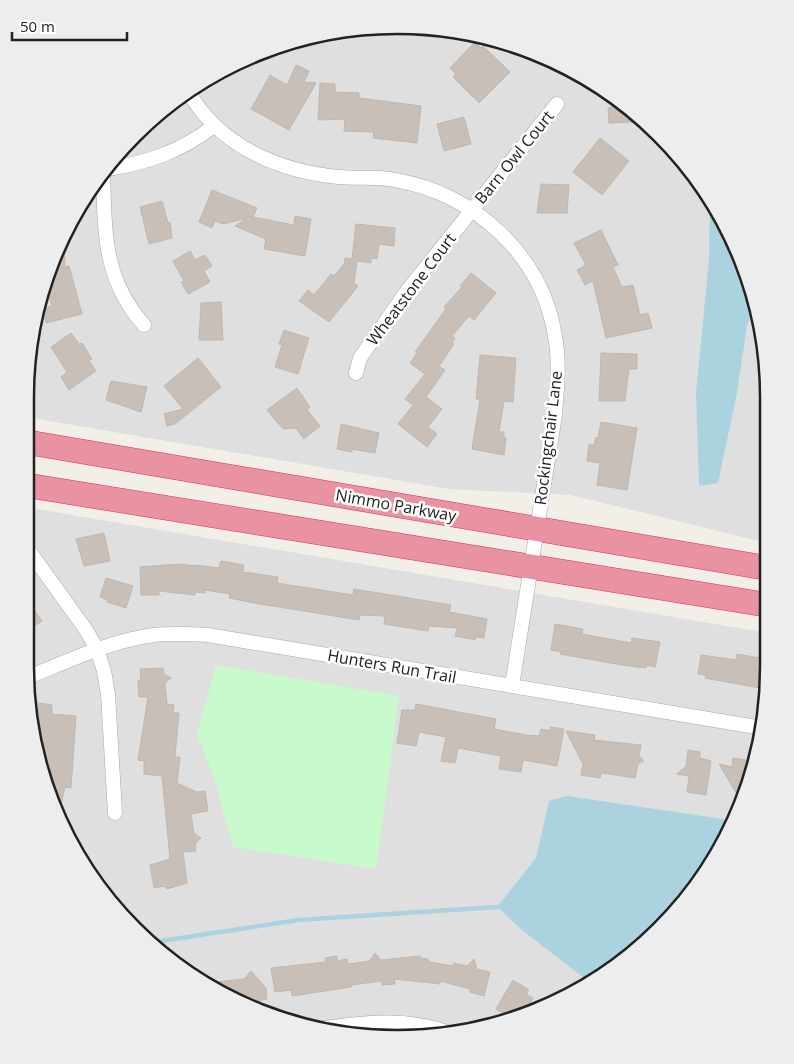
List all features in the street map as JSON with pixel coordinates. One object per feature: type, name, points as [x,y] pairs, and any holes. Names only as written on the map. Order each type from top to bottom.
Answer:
[{"type":"highway","name":"Nimmo Parkway","points":[[34,443],[760,567]]},
{"type":"highway","points":[[34,486],[760,604]]},
{"type":"street","name":"Rockingchair Lane","points":[[192,97],[201,112],[214,126],[237,144],[279,166],[310,174],[341,178],[395,180],[446,196],[471,209],[507,238],[536,276],[547,302],[555,335],[558,380],[512,686]]},
{"type":"street","name":"Barn Owl Court","points":[[471,209],[557,104]]},
{"type":"street","points":[[115,168],[136,165],[166,156],[194,141],[214,126]]},
{"type":"street","points":[[103,184],[105,237],[110,263],[120,293],[130,309],[144,325]]},
{"type":"street","name":"Wheatstone Court","points":[[356,372],[360,358],[407,291],[471,209]]},
{"type":"street","points":[[34,558],[86,630],[97,649],[108,694],[115,813]]},
{"type":"street","name":"Hunters Run Trail","points":[[34,675],[97,649],[125,640],[154,635],[208,635],[755,727]]},
{"type":"street","points":[[341,1026],[366,1022],[393,1022],[431,1028]]},
{"type":"shaded area","points":[[397,34],[421,35],[444,37],[491,46],[536,61],[558,71],[579,82],[618,109],[637,124],[670,157],[712,215],[733,258],[741,280],[748,303],[757,350],[760,397],[760,541],[571,495],[449,489],[34,418],[37,350],[46,303],[61,258],[82,215],[109,176],[140,140],[176,109],[215,82],[258,61],[280,53],[303,46],[350,37]]},
{"type":"shaded area","points":[[34,509],[760,632],[757,714],[748,761],[733,806],[712,849],[699,869],[670,907],[654,924],[637,940],[599,969],[579,982],[536,1003],[491,1018],[468,1023],[444,1027],[397,1030],[350,1027],[326,1023],[303,1018],[258,1003],[215,982],[195,969],[157,940],[140,924],[124,907],[95,869],[82,849],[61,806],[46,761],[37,714],[34,667]]},
{"type":"green space","points":[[216,665],[399,696],[376,869],[233,847],[214,778],[197,734]]},
{"type":"water","points":[[710,212],[733,258],[751,315],[718,483],[699,486],[696,393],[709,260]]},
{"type":"water","points":[[567,796],[726,821],[699,869],[670,907],[637,940],[584,978],[522,930],[497,907],[536,858],[549,801]]},
{"type":"building","points":[[475,42],[481,48],[483,46],[510,72],[479,103],[453,77],[456,74],[450,68]]},
{"type":"building","points":[[296,65],[309,71],[304,82],[316,83],[289,130],[251,109],[270,75],[287,85]]},
{"type":"building","points":[[320,83],[335,84],[335,92],[359,93],[359,98],[421,106],[417,143],[373,138],[374,132],[344,131],[345,119],[318,120]]},
{"type":"building","points":[[612,104],[632,122],[609,123],[608,108],[612,108]]},
{"type":"building","points":[[464,117],[471,144],[444,151],[437,124]]},
{"type":"building","points":[[600,138],[629,161],[602,195],[573,172]]},
{"type":"building","points":[[541,184],[569,185],[567,213],[537,213]]},
{"type":"building","points":[[212,190],[257,208],[253,217],[294,225],[295,216],[311,219],[305,256],[264,249],[266,239],[235,226],[243,219],[223,224],[215,221],[212,228],[199,222]]},
{"type":"building","points":[[162,201],[168,223],[170,222],[172,238],[149,244],[140,207]]},
{"type":"building","points":[[356,224],[395,228],[394,246],[379,244],[377,259],[371,258],[371,263],[357,261],[354,283],[358,286],[329,322],[299,301],[308,290],[314,295],[331,274],[334,276],[344,264],[345,258],[352,259]]},
{"type":"building","points":[[601,230],[618,265],[613,267],[622,287],[633,285],[640,315],[648,313],[652,328],[606,338],[593,281],[585,285],[577,270],[586,265],[574,243]]},
{"type":"building","points":[[64,251],[65,267],[69,266],[82,314],[46,323],[44,314],[45,308],[52,306],[48,295]]},
{"type":"building","points":[[190,251],[195,260],[205,255],[212,266],[204,271],[210,282],[188,294],[181,282],[184,281],[173,261]]},
{"type":"building","points":[[471,273],[496,293],[474,320],[469,316],[452,336],[455,338],[452,343],[454,344],[439,366],[445,370],[426,397],[442,409],[428,427],[437,434],[427,447],[398,424],[413,405],[405,399],[425,374],[410,363],[417,353],[415,352],[446,309],[444,307],[462,287],[460,286]]},
{"type":"building","points":[[221,302],[223,340],[199,340],[201,303]]},
{"type":"building","points":[[284,330],[309,338],[298,374],[275,367],[282,345],[279,344]]},
{"type":"building","points":[[71,333],[79,344],[82,343],[92,359],[89,361],[96,371],[69,390],[61,377],[67,372],[51,347]]},
{"type":"building","points":[[601,353],[637,354],[637,369],[629,369],[625,401],[599,401]]},
{"type":"building","points":[[480,355],[516,358],[513,402],[504,401],[499,432],[504,432],[504,438],[506,438],[504,455],[472,449],[480,399],[476,399]]},
{"type":"building","points":[[198,358],[221,387],[175,424],[167,426],[164,414],[183,409],[164,386]]},
{"type":"building","points":[[111,381],[147,387],[141,412],[106,400]]},
{"type":"building","points":[[297,388],[310,407],[307,410],[320,426],[304,439],[296,428],[283,429],[267,410]]},
{"type":"building","points":[[601,422],[637,428],[627,490],[597,485],[600,463],[587,461],[589,444],[594,445],[596,437],[598,438]]},
{"type":"building","points":[[341,424],[379,433],[375,453],[352,449],[352,452],[337,449]]},
{"type":"building","points":[[104,533],[110,561],[84,566],[76,539]]},
{"type":"building","points":[[221,561],[244,565],[243,572],[278,577],[277,583],[353,595],[354,589],[451,605],[449,612],[487,619],[484,638],[475,637],[475,640],[455,636],[457,628],[429,626],[428,631],[384,624],[385,616],[360,615],[359,620],[254,603],[229,598],[230,594],[205,590],[205,593],[195,592],[195,595],[159,591],[159,595],[141,595],[140,567],[180,564],[219,568]]},
{"type":"building","points":[[106,578],[133,586],[126,608],[107,602],[108,600],[100,597]]},
{"type":"building","points":[[34,609],[42,621],[34,626]]},
{"type":"building","points":[[555,624],[583,629],[582,634],[631,643],[632,638],[660,642],[655,667],[646,665],[646,668],[622,665],[560,654],[561,652],[551,650]]},
{"type":"building","points":[[737,654],[760,658],[759,688],[705,678],[706,675],[698,674],[701,655],[736,660]]},
{"type":"building","points":[[163,668],[164,674],[171,678],[165,683],[167,704],[174,705],[173,713],[179,713],[175,757],[180,757],[177,783],[197,792],[205,791],[208,811],[191,814],[194,833],[201,838],[195,844],[196,851],[183,852],[187,883],[167,889],[164,886],[154,888],[150,865],[170,859],[162,776],[144,774],[144,761],[138,760],[148,697],[139,697],[138,680],[141,680],[140,669]]},
{"type":"building","points":[[39,703],[52,705],[52,714],[76,716],[71,788],[65,787],[61,806],[46,761],[38,717]]},
{"type":"building","points":[[416,704],[496,719],[494,729],[526,735],[539,736],[541,729],[550,731],[550,727],[564,729],[557,766],[523,760],[521,772],[499,769],[501,756],[458,748],[455,763],[441,761],[446,737],[419,732],[416,746],[397,743],[402,710],[415,710]]},
{"type":"building","points":[[566,731],[595,735],[594,740],[641,745],[639,756],[644,761],[638,764],[635,778],[601,773],[600,778],[581,775],[583,764]]},
{"type":"building","points":[[688,750],[700,752],[700,758],[711,761],[706,795],[687,792],[689,776],[677,774],[686,766]]},
{"type":"building","points":[[733,758],[746,760],[746,766],[737,795],[719,764],[732,767]]},
{"type":"building","points":[[375,953],[381,960],[420,956],[420,958],[428,959],[429,962],[453,966],[454,963],[467,966],[474,959],[477,969],[490,972],[484,996],[470,992],[470,989],[440,981],[440,984],[394,979],[395,984],[382,985],[382,981],[292,996],[291,990],[275,992],[271,968],[326,962],[325,958],[337,956],[337,961],[347,959],[348,964],[370,961]]},
{"type":"building","points":[[251,971],[266,988],[267,999],[255,1002],[215,982],[244,979]]},
{"type":"building","points":[[513,980],[529,990],[526,994],[533,998],[529,1006],[505,1014],[496,1009]]},
{"type":"waterway","points":[[159,941],[298,920],[497,907]]}]
